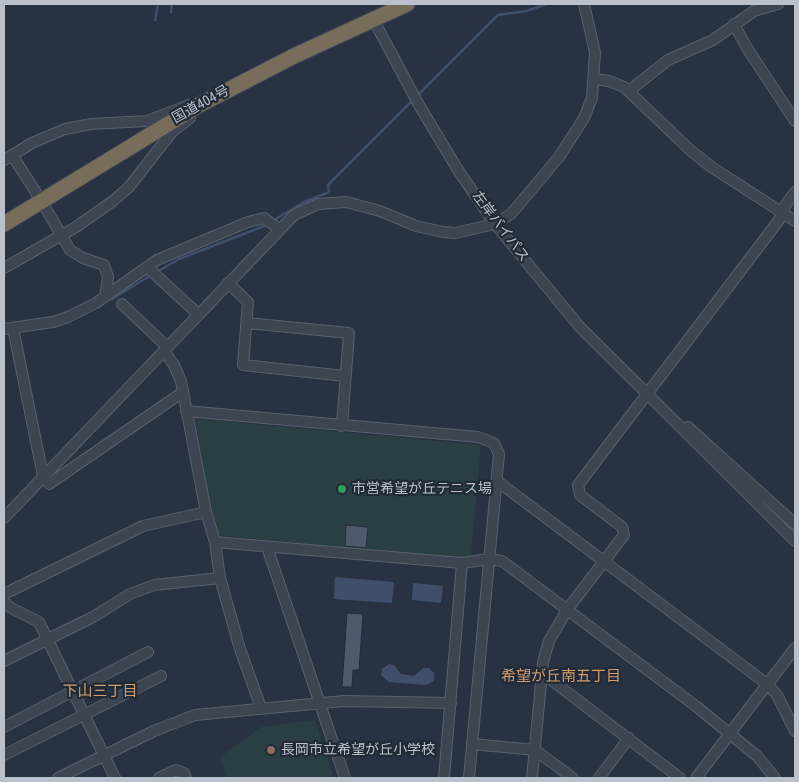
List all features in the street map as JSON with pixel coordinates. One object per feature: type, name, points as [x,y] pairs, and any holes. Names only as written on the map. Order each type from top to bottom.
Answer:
[{"type":"highway","name":"国道404号","points":[[4,224],[201,104],[254,76],[408,4]]},
{"type":"street","points":[[4,518],[294,215],[310,207],[336,201],[359,205],[416,226],[443,232],[463,232],[495,224],[518,208],[559,157],[584,118],[592,98],[595,52],[584,4]]},
{"type":"street","points":[[629,91],[668,60],[713,40],[754,11],[778,4]]},
{"type":"street","name":"左岸バイパス","points":[[373,19],[419,105],[458,170],[495,224],[580,326],[663,408],[715,449],[795,524]]},
{"type":"street","points":[[734,24],[747,48],[795,121]]},
{"type":"street","points":[[37,194],[8,157],[32,143],[65,129],[91,124],[132,123],[160,117],[254,76]]},
{"type":"street","points":[[4,268],[98,214],[128,188],[172,132],[201,110],[254,76]]},
{"type":"street","points":[[594,79],[618,84],[629,91],[690,150],[795,221]]},
{"type":"street","points":[[532,778],[542,673],[549,641],[567,610],[624,535],[622,527],[580,495],[578,485],[782,213],[795,192]]},
{"type":"street","points":[[45,207],[62,235],[65,244],[76,255],[104,265],[108,277],[105,297]]},
{"type":"street","points":[[184,392],[83,460],[52,484],[43,476],[8,329],[53,322],[68,317],[105,297],[147,267],[176,250],[259,219],[269,219],[279,229]]},
{"type":"street","points":[[147,267],[198,314]]},
{"type":"street","points":[[228,283],[248,302],[243,365],[346,376]]},
{"type":"street","points":[[122,304],[165,349],[174,365],[184,392],[206,512],[215,542],[220,578],[235,633],[260,708]]},
{"type":"street","points":[[247,323],[349,333],[342,426]]},
{"type":"street","name":"左岸バイパス","points":[[663,408],[678,426],[795,541]]},
{"type":"street","points":[[186,411],[484,437],[494,443],[498,449],[497,481],[469,778]]},
{"type":"street","points":[[497,481],[767,684],[777,695],[795,731]]},
{"type":"street","points":[[4,594],[143,526],[206,512]]},
{"type":"street","points":[[215,542],[462,563],[489,559],[502,561],[730,734],[757,756],[775,778]]},
{"type":"street","points":[[267,547],[345,778]]},
{"type":"street","points":[[444,778],[462,563]]},
{"type":"street","points":[[4,661],[93,617],[130,594],[154,585],[220,578]]},
{"type":"street","points":[[4,602],[11,608],[39,622],[72,693],[116,778]]},
{"type":"street","points":[[696,778],[795,648]]},
{"type":"street","points":[[4,727],[148,652]]},
{"type":"street","points":[[542,673],[680,778]]},
{"type":"street","points":[[4,755],[161,676]]},
{"type":"street","points":[[58,778],[184,717],[260,708],[372,700],[451,703]]},
{"type":"street","points":[[599,778],[629,738]]},
{"type":"street","points":[[472,744],[535,750],[572,778]]},
{"type":"street","points":[[159,778],[176,770],[184,772],[186,778]]},
{"type":"green space","name":"市営希望が丘テニス場","points":[[200,419],[481,445],[471,556],[449,559],[219,535],[214,532],[196,422]]},
{"type":"green space","name":"長岡市立希望が丘小学校","points":[[315,720],[334,778],[226,778],[220,757],[261,727]]},
{"type":"water","points":[[335,577],[394,582],[392,603],[334,599]]},
{"type":"water","points":[[413,583],[443,586],[441,603],[412,600]]},
{"type":"water","points":[[389,664],[394,665],[401,674],[414,676],[423,668],[429,668],[434,673],[434,681],[426,685],[389,682],[381,675],[382,669]]},
{"type":"building","points":[[346,525],[368,527],[366,548],[345,546]]},
{"type":"building","points":[[347,613],[363,614],[359,670],[353,670],[352,687],[342,687]]},
{"type":"waterway","points":[[155,20],[158,4]]},
{"type":"waterway","points":[[171,12],[172,4]]},
{"type":"waterway","points":[[417,96],[498,15],[526,11],[547,4]]},
{"type":"waterway","points":[[274,220],[302,203],[329,192],[328,185],[413,100]]},
{"type":"waterway","points":[[157,272],[179,259],[267,225]]},
{"type":"waterway","points":[[112,299],[153,274]]},
{"type":"place","name":"市営希望が丘テニス場","points":[[342,489]]},
{"type":"place","name":"長岡市立希望が丘小学校","points":[[271,750]]},
{"type":"district","name":"希望が丘南五丁目","points":[[561,677]]},
{"type":"district","name":"下山三丁目","points":[[100,692]]}]
